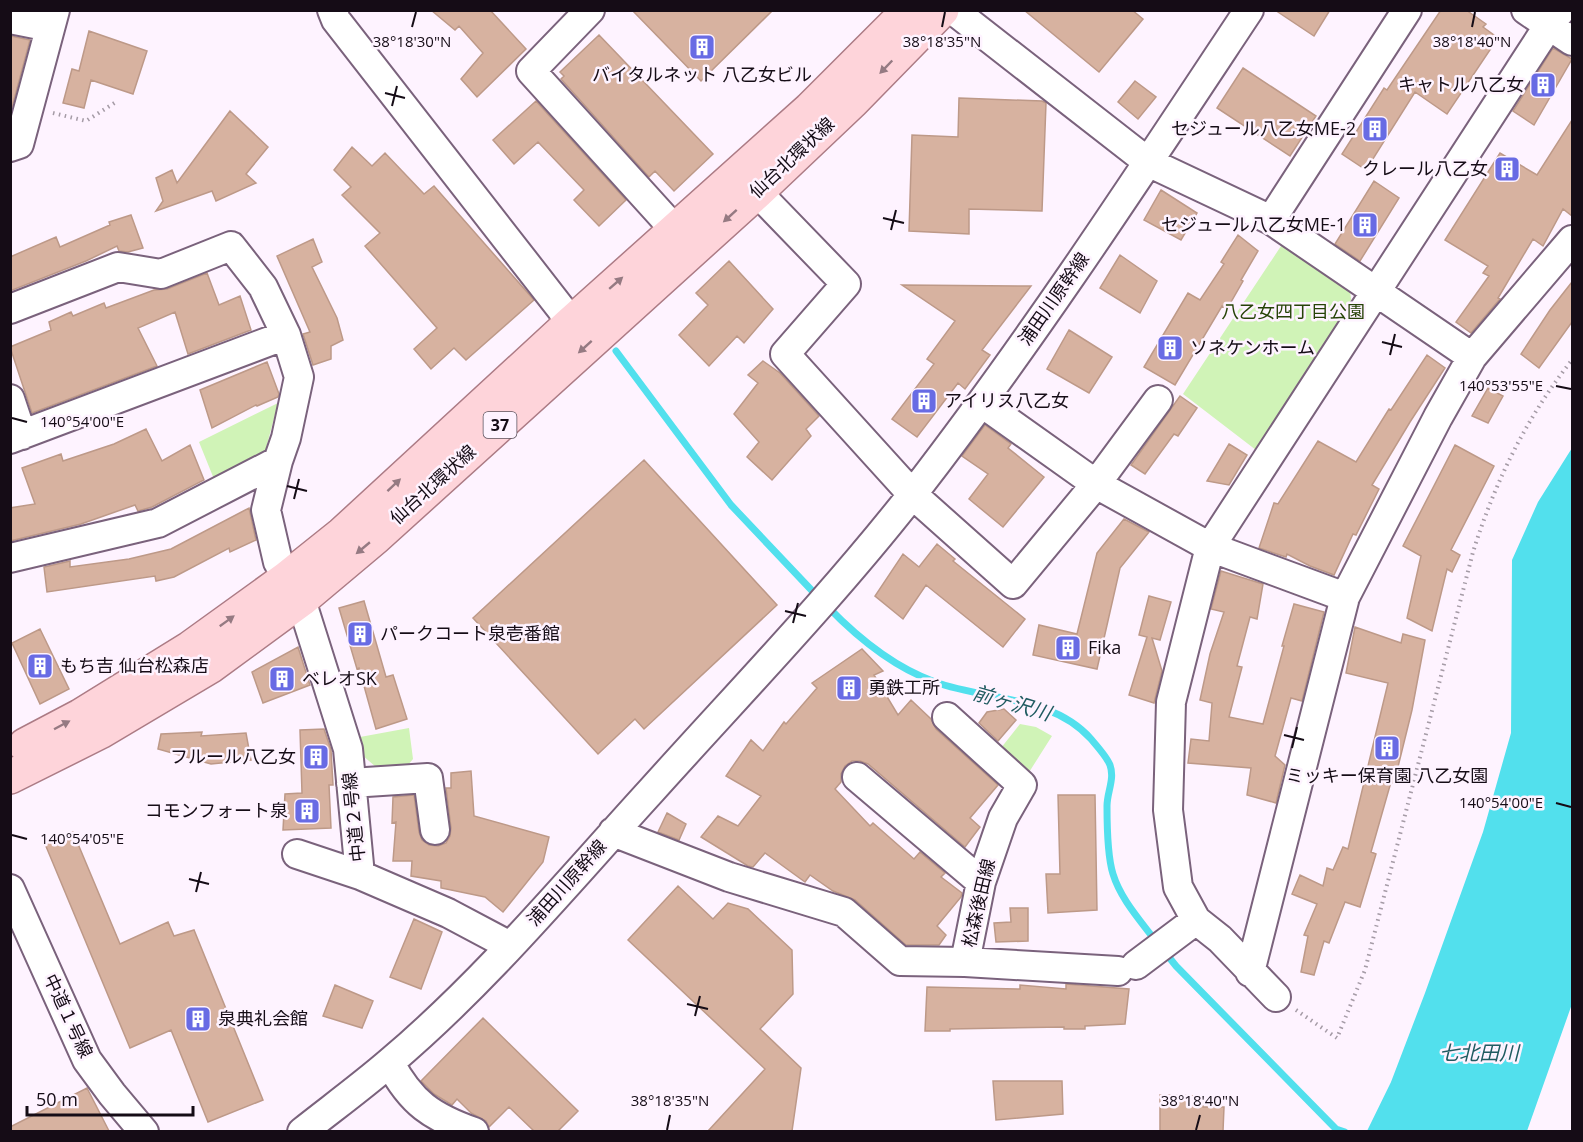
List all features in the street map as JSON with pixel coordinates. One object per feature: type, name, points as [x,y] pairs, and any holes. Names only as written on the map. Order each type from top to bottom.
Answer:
[{"type":"main road","name":"仙台北環状線","points":[[10,777],[100,732],[211,666],[294,589],[342,534],[570,324],[810,109],[909,10]]},
{"type":"main road","name":"仙台北環状線","points":[[10,753],[80,716],[190,648],[294,589],[376,537],[757,192],[853,101],[942,10]]},
{"type":"street","points":[[332,10],[336,20],[562,310],[570,324]]},
{"type":"street","points":[[953,10],[1148,162],[1271,220],[1472,357]]},
{"type":"street","name":"浦田川原幹線","points":[[302,1131],[390,1063],[510,946],[844,575],[912,494],[982,403],[1148,162],[1249,10]]},
{"type":"street","points":[[1271,220],[1407,10]]},
{"type":"street","points":[[590,11],[531,70],[676,231]]},
{"type":"street","points":[[10,19],[53,19],[19,144],[10,147]]},
{"type":"street","points":[[1276,997],[1220,939],[1196,920],[1178,887],[1168,810],[1171,702],[1210,547],[1552,22]]},
{"type":"street","points":[[757,192],[846,284],[785,354],[912,494],[1013,585],[1096,484],[1158,400]]},
{"type":"street","points":[[1250,972],[1345,597],[1438,417],[1472,357],[1572,240]]},
{"type":"street","name":"中道２号線","points":[[10,309],[118,267],[161,274],[231,246],[263,286],[286,335],[299,377],[286,438],[266,510],[278,562],[294,589],[348,749],[360,875],[448,913],[510,946]]},
{"type":"street","points":[[10,399],[16,437],[286,335]]},
{"type":"street","points":[[982,403],[1096,484],[1210,547],[1345,597]]},
{"type":"street","points":[[10,558],[158,523],[278,461]]},
{"type":"street","name":"松森後田線","points":[[613,832],[729,877],[844,912],[900,961],[965,962],[981,882],[1004,818],[1022,785],[947,717]]},
{"type":"street","points":[[857,777],[981,882]]},
{"type":"street","points":[[351,783],[428,778],[435,830]]},
{"type":"street","points":[[297,854],[360,875]]},
{"type":"street","name":"中道１号線","points":[[10,890],[87,1060],[144,1131]]},
{"type":"street","points":[[965,962],[1134,964],[1196,920]]},
{"type":"street","points":[[390,1063],[402,1085],[434,1116],[474,1131]]},
{"type":"path","points":[[29,106],[86,121],[117,102]]},
{"type":"path","points":[[1276,997],[1338,1038],[1365,970],[1485,513],[1520,436],[1549,390],[1572,360]]},
{"type":"green space","name":"八乙女四丁目公園","points":[[1283,243],[1349,283],[1352,306],[1256,450],[1183,394]]},
{"type":"green space","points":[[278,403],[264,456],[216,484],[199,442]]},
{"type":"green space","points":[[1020,724],[1036,727],[1052,736],[1026,777],[997,753]]},
{"type":"green space","points":[[409,728],[413,759],[408,765],[376,767],[362,755],[360,737]]},
{"type":"water","name":"七北田川","points":[[1572,448],[1572,1004],[1527,1131],[1367,1131],[1391,1082],[1425,993],[1483,832],[1511,733],[1512,560],[1538,502]]},
{"type":"building","points":[[431,10],[490,10],[526,49],[477,97],[461,79],[483,53],[459,26],[455,30]]},
{"type":"building","name":"バイタルネット 八乙女ビル","points":[[632,10],[773,10],[701,81]]},
{"type":"building","points":[[1024,10],[1132,10],[1143,19],[1099,72]]},
{"type":"building","points":[[1275,10],[1330,10],[1314,36]]},
{"type":"building","points":[[1441,10],[1466,10],[1486,24],[1483,27],[1498,38],[1447,114],[1415,92],[1366,170],[1342,154],[1384,88],[1387,90]]},
{"type":"building","points":[[89,31],[147,51],[133,94],[91,80],[84,108],[63,103],[72,69],[79,71]]},
{"type":"building","points":[[599,35],[713,154],[674,191],[655,171],[649,177],[561,79],[564,76],[560,72]]},
{"type":"building","points":[[11,36],[30,40],[10,111]]},
{"type":"building","name":"キャトル八乙女","points":[[1553,48],[1572,59],[1534,125],[1513,111]]},
{"type":"building","points":[[1243,68],[1316,116],[1290,156],[1217,108]]},
{"type":"building","points":[[1135,81],[1156,97],[1138,119],[1118,102]]},
{"type":"building","points":[[959,98],[1046,103],[1042,211],[969,209],[969,234],[909,231],[912,135],[958,137]]},
{"type":"building","points":[[536,101],[626,200],[599,226],[574,200],[584,190],[538,142],[514,164],[493,140]]},
{"type":"building","points":[[230,111],[268,147],[246,174],[256,183],[216,201],[212,191],[156,211],[163,201],[156,178],[172,170],[177,183]]},
{"type":"building","points":[[1572,120],[1572,216],[1563,209],[1543,246],[1533,239],[1498,298],[1500,299],[1471,333],[1456,322],[1489,276],[1483,273],[1488,266],[1445,240],[1500,153],[1537,175]]},
{"type":"building","points":[[352,147],[372,166],[385,153],[424,194],[434,186],[534,300],[466,360],[454,348],[431,369],[414,349],[437,328],[365,246],[380,233],[342,195],[351,187],[334,170]]},
{"type":"building","name":"セジュール八乙女ME-1","points":[[1374,181],[1399,198],[1360,261],[1335,244]]},
{"type":"building","points":[[1161,190],[1197,213],[1181,240],[1144,220]]},
{"type":"building","points":[[131,215],[143,248],[128,252],[119,251],[117,246],[86,261],[10,291],[10,257],[56,237],[60,247],[110,225],[109,222]]},
{"type":"building","name":"ソネケンホーム","points":[[1238,235],[1258,251],[1227,309],[1222,306],[1175,385],[1144,367],[1188,293],[1200,300],[1224,264],[1221,262]]},
{"type":"building","points":[[313,239],[322,262],[312,267],[337,318],[343,340],[331,346],[331,359],[313,365],[303,334],[310,332],[277,256]]},
{"type":"building","points":[[1120,255],[1157,281],[1140,313],[1100,288]]},
{"type":"building","points":[[729,261],[773,309],[744,343],[737,336],[709,366],[679,335],[708,305],[696,293]]},
{"type":"building","points":[[207,273],[219,305],[240,296],[251,330],[188,354],[175,312],[138,328],[157,366],[32,413],[10,347],[51,330],[49,322],[71,312],[73,316],[104,303],[106,308],[154,290],[167,289]]},
{"type":"building","points":[[1572,282],[1572,322],[1539,368],[1521,354]]},
{"type":"building","points":[[902,285],[1031,286],[982,350],[990,355],[965,389],[958,383],[917,437],[892,419],[934,364],[927,359],[955,321]]},
{"type":"building","points":[[1069,330],[1112,357],[1089,393],[1047,369]]},
{"type":"building","points":[[1427,355],[1445,368],[1372,485],[1379,489],[1356,535],[1353,534],[1334,575],[1287,554],[1286,557],[1259,548],[1274,503],[1278,504],[1318,441],[1356,462],[1389,409],[1391,410]]},
{"type":"building","points":[[763,361],[780,373],[819,416],[806,429],[811,436],[772,480],[747,457],[759,442],[734,414],[758,383],[748,375]]},
{"type":"building","points":[[267,362],[279,394],[278,397],[256,405],[212,428],[200,390]]},
{"type":"building","points":[[1488,388],[1503,396],[1488,423],[1472,416]]},
{"type":"building","points":[[1180,396],[1197,408],[1178,436],[1174,434],[1145,474],[1131,465]]},
{"type":"building","points":[[985,425],[1011,444],[1008,448],[1044,477],[1003,527],[969,499],[988,474],[962,456]]},
{"type":"building","points":[[146,429],[162,461],[190,445],[204,480],[152,507],[138,511],[135,505],[81,524],[10,541],[10,508],[35,504],[22,468],[61,454],[63,461],[114,444]]},
{"type":"building","points":[[1229,444],[1247,455],[1229,485],[1207,481]]},
{"type":"building","points":[[1455,445],[1494,466],[1451,550],[1460,555],[1452,572],[1447,569],[1432,631],[1407,618],[1421,556],[1403,546]]},
{"type":"building","points":[[644,460],[777,605],[644,729],[635,719],[598,754],[473,618]]},
{"type":"building","points":[[249,508],[256,540],[230,552],[229,548],[174,577],[156,581],[155,576],[47,592],[44,567],[70,561],[70,567],[129,559],[171,549]]},
{"type":"building","points":[[1124,519],[1149,532],[1120,568],[1097,669],[1033,655],[1039,625],[1077,634],[1097,553]]},
{"type":"building","points":[[937,544],[955,559],[953,561],[1025,619],[1003,647],[926,585],[903,619],[875,596],[903,554],[919,567]]},
{"type":"building","points":[[1221,571],[1263,584],[1257,619],[1250,617],[1237,666],[1242,667],[1229,717],[1263,724],[1294,604],[1324,612],[1302,701],[1291,698],[1275,756],[1285,765],[1276,803],[1247,795],[1251,768],[1188,763],[1191,739],[1209,741],[1212,703],[1200,700],[1210,654],[1224,612],[1211,609]]},
{"type":"building","points":[[1149,596],[1171,602],[1160,640],[1152,638],[1162,671],[1154,703],[1129,695],[1147,637],[1139,635]]},
{"type":"building","points":[[364,601],[386,677],[393,675],[407,719],[376,729],[339,608]]},
{"type":"building","points":[[1355,627],[1401,643],[1403,634],[1425,640],[1412,710],[1394,783],[1391,782],[1371,852],[1376,854],[1360,907],[1345,902],[1329,943],[1324,941],[1314,975],[1301,972],[1308,936],[1304,935],[1317,904],[1292,894],[1300,875],[1323,886],[1327,868],[1333,870],[1343,847],[1348,849],[1388,683],[1346,673]]},
{"type":"building","name":"もち吉 仙台松森店","points":[[40,629],[69,689],[40,704],[12,643]]},
{"type":"building","name":"ベレオSK","points":[[298,647],[310,685],[263,703],[252,672]]},
{"type":"building","points":[[862,649],[883,671],[874,675],[898,715],[911,700],[931,719],[936,729],[998,785],[970,818],[980,827],[965,847],[868,764],[852,761],[845,766],[841,774],[841,782],[835,789],[870,826],[873,823],[914,859],[920,852],[945,873],[941,877],[962,893],[937,926],[946,935],[939,945],[906,945],[855,900],[833,891],[810,875],[805,882],[765,853],[753,867],[748,866],[701,837],[718,816],[738,826],[761,796],[726,776],[751,740],[763,751],[784,722],[786,724],[817,688],[812,683]]},
{"type":"building","points":[[1004,709],[1016,720],[998,741],[979,723],[987,712]]},
{"type":"building","points":[[324,729],[331,750],[333,785],[329,785],[331,828],[283,830],[285,794],[302,793],[300,730]]},
{"type":"building","points":[[202,732],[201,736],[246,733],[251,760],[211,764],[158,749],[161,734]]},
{"type":"building","points":[[471,771],[474,816],[549,837],[543,862],[503,912],[485,897],[441,888],[441,881],[411,876],[412,861],[393,861],[396,822],[392,823],[393,797],[414,795],[422,840],[429,845],[438,846],[446,843],[450,836],[446,788],[451,788],[451,773]]},
{"type":"building","points":[[1058,795],[1095,795],[1097,910],[1048,913],[1046,874],[1060,874]]},
{"type":"building","points":[[667,813],[686,824],[679,840],[658,832]]},
{"type":"building","points":[[73,832],[120,944],[168,922],[174,936],[194,930],[263,1100],[208,1122],[171,1030],[130,1048],[45,844]]},
{"type":"building","points":[[678,886],[713,919],[728,903],[748,909],[792,950],[793,994],[760,1029],[801,1068],[792,1131],[708,1131],[765,1069],[628,940]]},
{"type":"building","points":[[1010,908],[1028,908],[1028,941],[996,942],[994,923],[1011,922]]},
{"type":"building","points":[[414,919],[442,932],[421,989],[390,977]]},
{"type":"building","points":[[1066,984],[1129,989],[1125,1024],[1085,1026],[1085,1029],[1064,1029],[1064,1027],[925,1031],[927,987],[1020,989],[1020,985],[1066,989]]},
{"type":"building","points":[[335,985],[373,1001],[362,1028],[323,1016]]},
{"type":"building","points":[[483,1018],[578,1111],[558,1131],[534,1131],[509,1107],[489,1127],[486,1121],[471,1113],[457,1099],[452,1105],[434,1094],[421,1081]]},
{"type":"building","points":[[993,1081],[1062,1081],[1063,1114],[996,1120]]},
{"type":"building","points":[[87,1088],[109,1131],[10,1131],[10,1127]]},
{"type":"building","points":[[1160,1095],[1203,1096],[1203,1107],[1224,1107],[1223,1131],[1160,1131]]},
{"type":"waterway","name":"前ヶ沢川","points":[[616,351],[731,505],[818,597]]},
{"type":"waterway","name":"前ヶ沢川","points":[[828,607],[851,630],[877,650],[920,676],[955,688],[1038,707],[1057,714],[1075,725],[1091,739],[1107,759],[1111,770],[1107,822],[1108,849],[1113,874],[1126,901],[1157,943]]},
{"type":"waterway","name":"前ヶ沢川","points":[[1164,951],[1336,1129],[1345,1132]]},
{"type":"place","name":"バイタルネット 八乙女ビル","points":[[702,47]]},
{"type":"place","name":"キャトル八乙女","points":[[1543,85]]},
{"type":"place","name":"セジュール八乙女ME-2","points":[[1375,129]]},
{"type":"place","name":"クレール八乙女","points":[[1507,169]]},
{"type":"place","name":"セジュール八乙女ME-1","points":[[1365,225]]},
{"type":"place","name":"ソネケンホーム","points":[[1170,348]]},
{"type":"place","name":"アイリス八乙女","points":[[924,401]]},
{"type":"place","name":"パークコート泉壱番館","points":[[360,634]]},
{"type":"place","name":"Fika","points":[[1068,648]]},
{"type":"place","name":"もち吉 仙台松森店","points":[[40,666]]},
{"type":"place","name":"ベレオSK","points":[[282,679]]},
{"type":"place","name":"勇鉄工所","points":[[849,688]]},
{"type":"place","name":"ミッキー保育園 八乙女園","points":[[1387,748]]},
{"type":"place","name":"フルール八乙女","points":[[316,757]]},
{"type":"place","name":"コモンフォート泉","points":[[307,811]]},
{"type":"place","name":"泉典礼会館","points":[[198,1019]]}]
